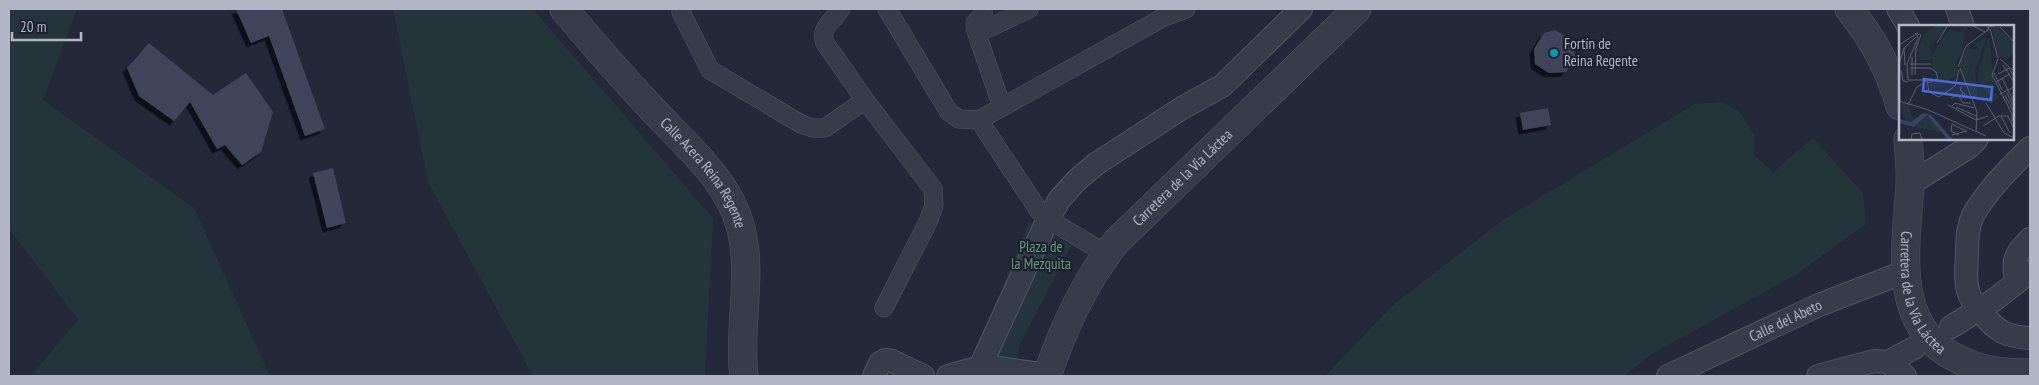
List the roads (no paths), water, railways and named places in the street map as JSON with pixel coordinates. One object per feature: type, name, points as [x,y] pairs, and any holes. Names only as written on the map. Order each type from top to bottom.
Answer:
[{"type":"street","name":"Calle Acera Reina Regente","points":[[564,9],[704,165],[722,188],[734,208],[742,229],[745,269],[742,330],[744,376]]},
{"type":"street","points":[[682,9],[681,12],[710,70],[800,124],[813,128],[824,128],[865,100]]},
{"type":"street","points":[[840,9],[824,29],[823,37],[865,100],[933,189],[934,205],[928,222],[884,308]]},
{"type":"street","points":[[887,9],[949,112],[959,119],[979,120],[1164,17],[1186,9]]},
{"type":"street","points":[[983,9],[982,14],[975,23],[976,31],[1002,107]]},
{"type":"street","points":[[976,31],[980,32],[1029,9]]},
{"type":"street","name":"Carretera de la Vía Láctea","points":[[1047,375],[1067,324],[1089,278],[1106,254],[1144,214],[1357,9]]},
{"type":"street","points":[[1849,9],[1870,35],[1891,76],[1899,103]]},
{"type":"street","points":[[1898,9],[1907,25]]},
{"type":"street","points":[[1957,9],[1963,25]]},
{"type":"street","points":[[980,367],[1059,200],[1096,164],[1182,108],[1204,98],[1222,86],[1296,11]]},
{"type":"street","points":[[979,120],[1039,211],[1048,220],[1106,254]]},
{"type":"street","name":"Carretera de la Vía Láctea","points":[[1908,140],[1910,184],[1905,253],[1910,304],[1920,328],[1937,346],[1960,361],[1981,369],[2008,373],[2030,373]]},
{"type":"street","points":[[1910,184],[1949,148],[1969,147],[1976,140]]},
{"type":"street","points":[[2030,148],[1998,180],[1974,212],[1969,224],[1967,239],[1966,279],[1969,296],[1983,315],[2003,333],[2015,337],[2030,338]]},
{"type":"street","points":[[1951,327],[1983,315],[2024,277],[2013,267],[2017,253],[2030,239]]},
{"type":"street","name":"Calle del Abeto","points":[[1668,376],[1819,306],[1907,271]]},
{"type":"street","points":[[1818,376],[1874,361],[1896,369],[1914,348]]},
{"type":"street","points":[[874,376],[880,363],[885,360],[892,361],[923,376]]},
{"type":"street","points":[[948,376],[980,367],[1047,375]]},
{"type":"place","name":"Fortín de Reina Regente","points":[[1554,53]]},
{"type":"park label","name":"Plaza de la Mezquita","points":[[1041,256]]}]
